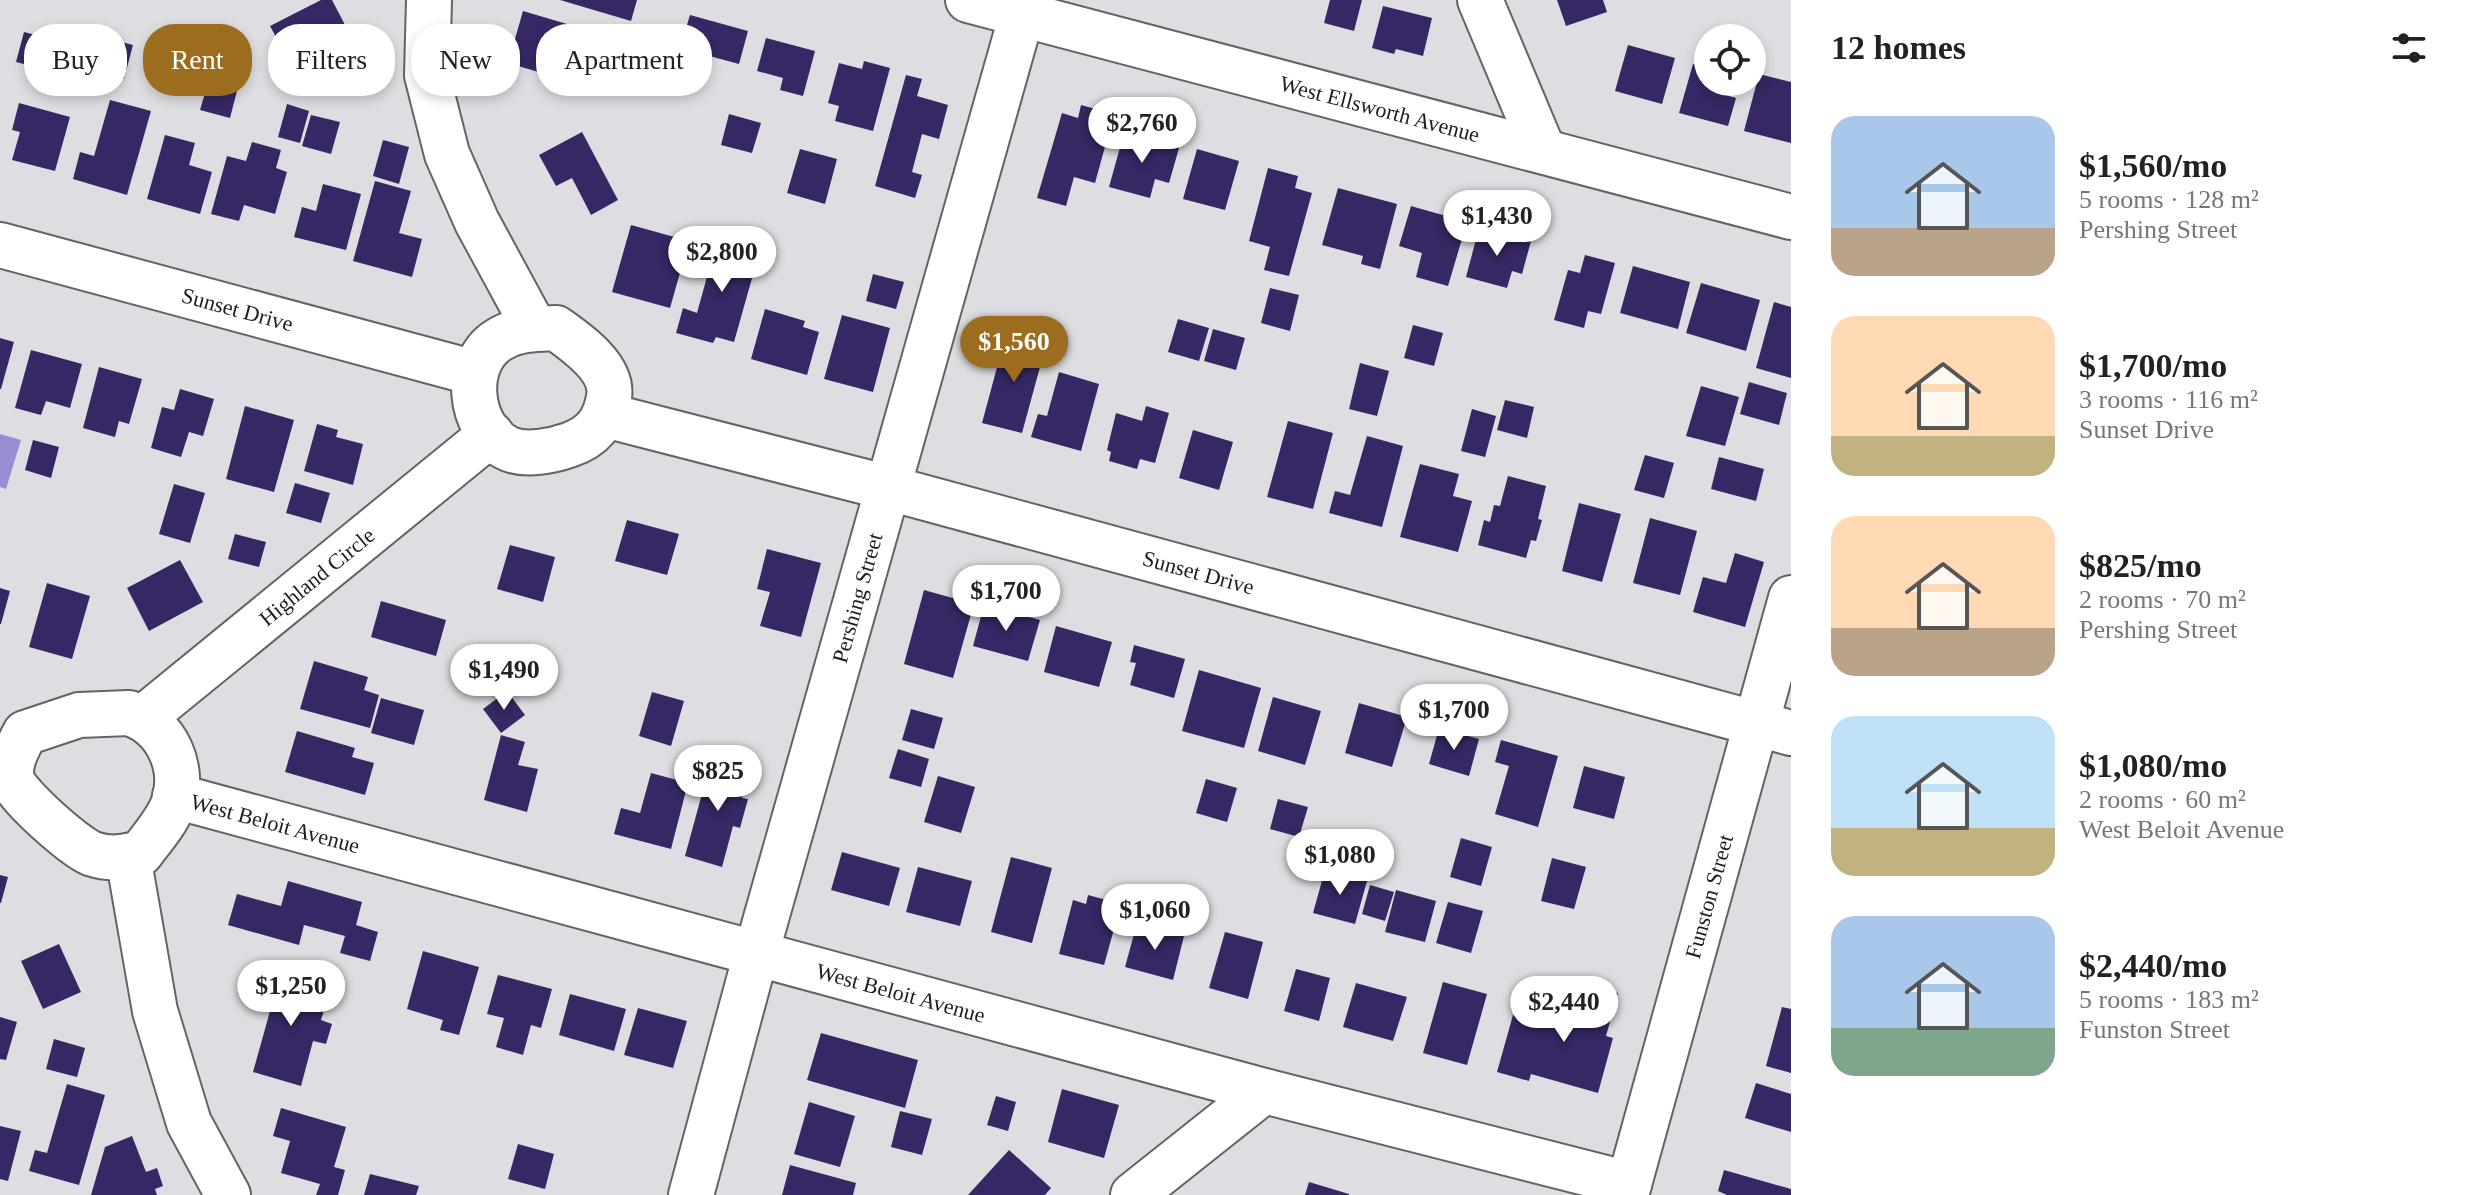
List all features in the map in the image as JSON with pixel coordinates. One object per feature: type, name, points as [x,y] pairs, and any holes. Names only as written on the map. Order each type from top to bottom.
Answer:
[{"type":"street","points":[[429,0],[427,75],[447,154],[477,222],[535,329]]},
{"type":"street","name":"West Ellsworth Avenue","points":[[968,0],[1024,7],[1791,217]]},
{"type":"street","points":[[1480,0],[1543,150]]},
{"type":"street","name":"Pershing Street","points":[[691,1195],[756,954],[1024,7]]},
{"type":"street","name":"Sunset Drive","points":[[0,245],[475,373]]},
{"type":"street","points":[[556,328],[574,341],[604,372],[610,393],[605,415],[593,434],[552,450],[526,452],[508,449],[491,434],[479,416],[474,395],[475,373],[484,353],[500,339],[535,329],[556,328]]},
{"type":"street","name":"Sunset Drive","points":[[605,415],[889,488],[1773,728]]},
{"type":"street","name":"Highland Circle","points":[[143,718],[491,434]]},
{"type":"street","name":"Funston Street","points":[[1628,1190],[1773,728],[1791,598]]},
{"type":"street","points":[[129,713],[143,718],[161,733],[174,756],[175,796],[166,817],[141,853],[116,860],[89,853],[27,801],[12,781],[6,754],[25,733],[79,715],[129,713]]},
{"type":"street","name":"West Beloit Avenue","points":[[175,796],[1628,1190]]},
{"type":"street","points":[[128,856],[155,1011],[189,1123],[228,1195]]},
{"type":"street","points":[[1133,1195],[1264,1091]]},
{"type":"shaded area","points":[[0,434],[21,440],[6,489],[0,487]]},
{"type":"building","points":[[321,0],[332,0],[345,24],[274,24]]},
{"type":"building","points":[[560,0],[637,0],[631,21]]},
{"type":"building","points":[[1330,0],[1362,0],[1354,31],[1324,23]]},
{"type":"building","points":[[1557,0],[1603,0],[1607,12],[1566,26]]},
{"type":"building","points":[[1383,6],[1432,18],[1423,56],[1396,49],[1394,54],[1372,48]]},
{"type":"building","points":[[523,11],[567,24],[536,24],[536,71],[520,67],[519,24]]},
{"type":"building","points":[[690,15],[748,31],[739,64],[712,57],[712,24],[687,24]]},
{"type":"building","points":[[24,32],[24,64],[16,62]]},
{"type":"building","points":[[766,38],[815,51],[803,96],[780,90],[783,78],[757,71]]},
{"type":"building","points":[[127,43],[133,45],[127,68]]},
{"type":"building","points":[[1628,45],[1675,58],[1662,104],[1615,91]]},
{"type":"building","points":[[864,61],[890,68],[873,131],[835,121],[839,106],[828,103],[839,63],[862,69]]},
{"type":"building","points":[[1693,64],[1694,96],[1736,98],[1728,126],[1679,113]]},
{"type":"building","points":[[906,75],[922,79],[917,96],[948,105],[939,139],[922,134],[912,172],[922,175],[915,198],[875,186]]},
{"type":"building","points":[[1766,76],[1791,82],[1791,143],[1744,131],[1753,96],[1766,96]]},
{"type":"building","points":[[204,96],[236,96],[230,118],[200,110]]},
{"type":"building","points":[[110,100],[151,111],[127,195],[73,179],[80,152],[94,156]]},
{"type":"building","points":[[19,103],[70,117],[55,171],[12,160],[20,132],[12,130]]},
{"type":"building","points":[[287,104],[309,111],[300,143],[278,137]]},
{"type":"building","points":[[1081,105],[1114,114],[1095,183],[1074,177],[1066,206],[1037,198],[1062,113],[1078,118]]},
{"type":"building","points":[[729,114],[761,123],[752,153],[721,145]]},
{"type":"building","points":[[311,115],[340,122],[331,154],[302,146]]},
{"type":"building","points":[[582,132],[618,200],[591,215],[572,178],[556,186],[539,155]]},
{"type":"building","points":[[1124,133],[1179,148],[1169,183],[1155,179],[1150,198],[1109,187]]},
{"type":"building","points":[[165,135],[195,143],[189,165],[212,172],[200,214],[147,199]]},
{"type":"building","points":[[383,140],[409,147],[399,184],[373,176]]},
{"type":"building","points":[[252,142],[281,150],[276,168],[287,172],[275,214],[244,205],[239,221],[211,214],[227,156],[246,161]]},
{"type":"building","points":[[800,149],[837,159],[825,204],[787,193]]},
{"type":"building","points":[[1197,149],[1239,161],[1225,210],[1183,199]]},
{"type":"building","points":[[1268,168],[1298,176],[1295,188],[1312,193],[1289,276],[1264,270],[1270,247],[1249,241]]},
{"type":"building","points":[[375,181],[411,191],[399,233],[422,239],[412,277],[353,261]]},
{"type":"building","points":[[323,184],[361,194],[346,250],[294,237],[302,207],[316,211]]},
{"type":"building","points":[[1338,188],[1397,204],[1380,269],[1361,264],[1363,256],[1322,245]]},
{"type":"building","points":[[1411,206],[1467,222],[1448,286],[1416,277],[1422,253],[1399,246]]},
{"type":"building","points":[[631,225],[689,241],[670,308],[612,292]]},
{"type":"building","points":[[1479,228],[1531,241],[1522,274],[1512,271],[1507,288],[1466,277]]},
{"type":"building","points":[[718,237],[760,250],[734,342],[716,337],[713,343],[676,333],[683,308],[697,313]]},
{"type":"building","points":[[1585,255],[1615,263],[1601,314],[1588,311],[1584,328],[1554,320],[1568,270],[1580,273]]},
{"type":"building","points":[[1633,266],[1690,282],[1678,329],[1620,313]]},
{"type":"building","points":[[873,274],[904,282],[896,309],[866,301]]},
{"type":"building","points":[[1701,283],[1760,300],[1746,351],[1686,333]]},
{"type":"building","points":[[1270,288],[1299,295],[1290,331],[1261,323]]},
{"type":"building","points":[[1774,302],[1791,307],[1791,378],[1756,368]]},
{"type":"building","points":[[765,309],[805,321],[803,327],[819,332],[807,375],[751,359]]},
{"type":"building","points":[[842,315],[890,328],[873,392],[824,379]]},
{"type":"building","points":[[1178,319],[1209,328],[1199,361],[1168,352]]},
{"type":"building","points":[[1413,325],[1443,333],[1434,366],[1404,358]]},
{"type":"building","points":[[1213,329],[1245,338],[1236,370],[1204,361]]},
{"type":"building","points":[[1006,334],[1046,345],[1022,433],[982,423]]},
{"type":"building","points":[[0,338],[14,342],[1,389],[0,389]]},
{"type":"building","points":[[31,350],[82,364],[70,408],[46,401],[41,415],[15,408]]},
{"type":"building","points":[[1360,363],[1389,371],[1377,416],[1349,409]]},
{"type":"building","points":[[99,367],[142,379],[129,424],[119,421],[115,437],[83,428]]},
{"type":"building","points":[[1059,372],[1099,384],[1081,451],[1031,437],[1038,414],[1047,416]]},
{"type":"building","points":[[1749,382],[1787,393],[1779,425],[1740,414]]},
{"type":"building","points":[[1701,386],[1739,397],[1725,446],[1686,436]]},
{"type":"building","points":[[180,389],[214,399],[203,436],[189,432],[181,457],[151,448],[162,407],[174,410]]},
{"type":"building","points":[[1505,400],[1534,407],[1527,438],[1497,430]]},
{"type":"building","points":[[245,406],[294,420],[274,492],[226,479]]},
{"type":"building","points":[[1146,406],[1169,413],[1155,463],[1140,459],[1137,469],[1109,461],[1111,452],[1107,450],[1116,413],[1142,421]]},
{"type":"building","points":[[1472,409],[1496,416],[1485,457],[1461,451]]},
{"type":"building","points":[[1288,421],[1333,433],[1313,509],[1267,497]]},
{"type":"building","points":[[317,424],[338,430],[336,437],[363,444],[353,485],[304,471]]},
{"type":"building","points":[[1193,430],[1233,442],[1219,490],[1179,478]]},
{"type":"building","points":[[1367,436],[1403,446],[1382,527],[1329,513],[1335,491],[1350,495]]},
{"type":"building","points":[[33,440],[59,447],[51,478],[25,470]]},
{"type":"building","points":[[1645,455],[1674,463],[1664,498],[1634,490]]},
{"type":"building","points":[[1719,457],[1764,469],[1756,501],[1711,489]]},
{"type":"building","points":[[1420,464],[1459,474],[1453,496],[1472,501],[1458,552],[1400,537]]},
{"type":"building","points":[[1508,476],[1546,486],[1538,519],[1542,520],[1536,541],[1531,540],[1526,558],[1478,545],[1484,520],[1490,522],[1494,505],[1500,506]]},
{"type":"building","points":[[295,483],[330,493],[321,523],[286,513]]},
{"type":"building","points":[[174,484],[205,493],[190,543],[159,534]]},
{"type":"building","points":[[1579,503],[1621,514],[1602,582],[1562,571]]},
{"type":"building","points":[[1650,518],[1697,531],[1680,595],[1633,583]]},
{"type":"building","points":[[627,520],[679,534],[667,575],[615,561]]},
{"type":"building","points":[[235,534],[266,542],[259,567],[228,559]]},
{"type":"building","points":[[510,545],[555,557],[543,602],[497,589]]},
{"type":"building","points":[[767,549],[821,563],[801,637],[760,626],[770,592],[757,589]]},
{"type":"building","points":[[1735,553],[1764,562],[1745,627],[1693,612],[1703,577],[1726,583]]},
{"type":"building","points":[[180,560],[203,602],[149,631],[127,588]]},
{"type":"building","points":[[47,583],[90,596],[72,659],[29,647]]},
{"type":"building","points":[[0,588],[10,591],[1,624],[0,624]]},
{"type":"building","points":[[924,590],[974,604],[953,678],[904,664]]},
{"type":"building","points":[[381,601],[446,620],[436,656],[371,637]]},
{"type":"building","points":[[984,605],[1040,620],[1028,661],[973,646]]},
{"type":"building","points":[[1056,626],[1112,642],[1099,687],[1044,672]]},
{"type":"building","points":[[1134,645],[1185,659],[1174,698],[1130,685],[1136,663],[1130,662]]},
{"type":"building","points":[[314,661],[368,677],[364,690],[379,695],[370,728],[300,709]]},
{"type":"building","points":[[1199,670],[1261,688],[1244,748],[1182,731]]},
{"type":"building","points":[[507,691],[525,715],[501,733],[483,709]]},
{"type":"building","points":[[652,692],[684,701],[671,746],[639,736]]},
{"type":"building","points":[[1273,697],[1321,711],[1305,765],[1258,751]]},
{"type":"building","points":[[381,698],[424,710],[414,745],[371,733]]},
{"type":"building","points":[[1359,703],[1407,717],[1392,767],[1345,753]]},
{"type":"building","points":[[911,709],[943,718],[934,749],[902,740]]},
{"type":"building","points":[[1439,728],[1479,739],[1469,776],[1429,764]]},
{"type":"building","points":[[297,731],[355,748],[352,757],[374,763],[365,795],[285,772]]},
{"type":"building","points":[[501,735],[525,742],[518,765],[538,769],[527,812],[484,800]]},
{"type":"building","points":[[1501,740],[1558,756],[1538,827],[1495,814],[1509,766],[1495,762]]},
{"type":"building","points":[[898,749],[929,759],[921,787],[889,778]]},
{"type":"building","points":[[711,761],[750,771],[742,798],[748,799],[740,828],[733,826],[722,867],[685,856]]},
{"type":"building","points":[[1584,766],[1625,777],[1614,819],[1573,808]]},
{"type":"building","points":[[651,773],[688,783],[671,849],[614,834],[621,808],[640,813]]},
{"type":"building","points":[[938,776],[975,787],[961,833],[924,822]]},
{"type":"building","points":[[1206,779],[1237,788],[1227,822],[1196,813]]},
{"type":"building","points":[[1278,799],[1308,807],[1299,837],[1270,829]]},
{"type":"building","points":[[1461,838],[1492,847],[1481,886],[1450,877]]},
{"type":"building","points":[[842,852],[900,868],[889,906],[831,890]]},
{"type":"building","points":[[1011,857],[1052,868],[1032,943],[991,932]]},
{"type":"building","points":[[1552,858],[1586,867],[1574,909],[1541,901]]},
{"type":"building","points":[[918,867],[972,881],[960,926],[906,912]]},
{"type":"building","points":[[1325,870],[1367,881],[1355,924],[1313,913]]},
{"type":"building","points":[[0,875],[8,877],[1,903],[0,903]]},
{"type":"building","points":[[288,881],[362,902],[356,925],[378,932],[370,961],[340,953],[345,936],[304,925],[299,945],[228,925],[237,894],[281,906]]},
{"type":"building","points":[[1370,885],[1394,892],[1385,921],[1362,914]]},
{"type":"building","points":[[1396,890],[1436,901],[1425,942],[1385,932]]},
{"type":"building","points":[[1088,895],[1121,904],[1104,965],[1059,954],[1073,900],[1086,904]]},
{"type":"building","points":[[1448,902],[1483,911],[1471,953],[1436,943]]},
{"type":"building","points":[[1137,923],[1184,936],[1173,980],[1125,967]]},
{"type":"building","points":[[1225,932],[1263,942],[1248,999],[1209,988]]},
{"type":"building","points":[[59,944],[81,992],[43,1009],[21,961]]},
{"type":"building","points":[[423,951],[479,967],[459,1035],[440,1030],[443,1020],[407,1009]]},
{"type":"building","points":[[1296,969],[1330,978],[1319,1021],[1284,1011]]},
{"type":"building","points":[[269,972],[330,990],[321,1020],[332,1024],[326,1044],[313,1041],[301,1086],[253,1072],[272,1004],[261,1001]]},
{"type":"building","points":[[498,975],[552,989],[541,1028],[531,1025],[523,1055],[496,1047],[504,1018],[487,1014]]},
{"type":"building","points":[[1443,982],[1487,994],[1467,1065],[1423,1053]]},
{"type":"building","points":[[1356,983],[1407,997],[1393,1041],[1343,1027]]},
{"type":"building","points":[[1582,983],[1618,993],[1606,1036],[1613,1038],[1598,1093],[1531,1074],[1529,1081],[1497,1072],[1513,1015],[1569,1032]]},
{"type":"building","points":[[570,994],[626,1009],[614,1051],[559,1035]]},
{"type":"building","points":[[1782,1007],[1791,1009],[1791,1073],[1766,1066]]},
{"type":"building","points":[[638,1008],[687,1021],[673,1068],[624,1055]]},
{"type":"building","points":[[0,1017],[17,1022],[6,1060],[0,1059]]},
{"type":"building","points":[[821,1033],[918,1060],[905,1108],[807,1080]]},
{"type":"building","points":[[54,1039],[85,1048],[77,1077],[46,1069]]},
{"type":"building","points":[[1756,1083],[1791,1094],[1791,1132],[1745,1118]]},
{"type":"building","points":[[67,1084],[105,1095],[79,1185],[29,1171],[35,1150],[47,1153]]},
{"type":"building","points":[[1062,1089],[1119,1105],[1104,1158],[1048,1142]]},
{"type":"building","points":[[996,1096],[1016,1102],[1008,1131],[987,1125]]},
{"type":"building","points":[[809,1102],[855,1116],[840,1167],[794,1154]]},
{"type":"building","points":[[281,1108],[346,1127],[334,1167],[345,1170],[338,1195],[316,1195],[320,1184],[281,1173],[290,1141],[273,1136]]},
{"type":"building","points":[[900,1111],[932,1119],[922,1155],[891,1147]]},
{"type":"building","points":[[0,1126],[21,1131],[8,1181],[0,1179]]},
{"type":"building","points":[[132,1136],[146,1172],[157,1168],[163,1186],[155,1189],[157,1195],[91,1195],[105,1147]]},
{"type":"building","points":[[518,1144],[554,1154],[545,1189],[508,1179]]},
{"type":"building","points":[[1009,1150],[1051,1188],[1045,1195],[968,1195]]},
{"type":"building","points":[[790,1165],[856,1183],[853,1195],[782,1195]]},
{"type":"building","points":[[1724,1170],[1791,1189],[1791,1195],[1727,1195],[1718,1191]]},
{"type":"building","points":[[370,1174],[419,1186],[416,1195],[364,1195]]},
{"type":"building","points":[[1309,1182],[1349,1194],[1349,1195],[1305,1195]]}]
